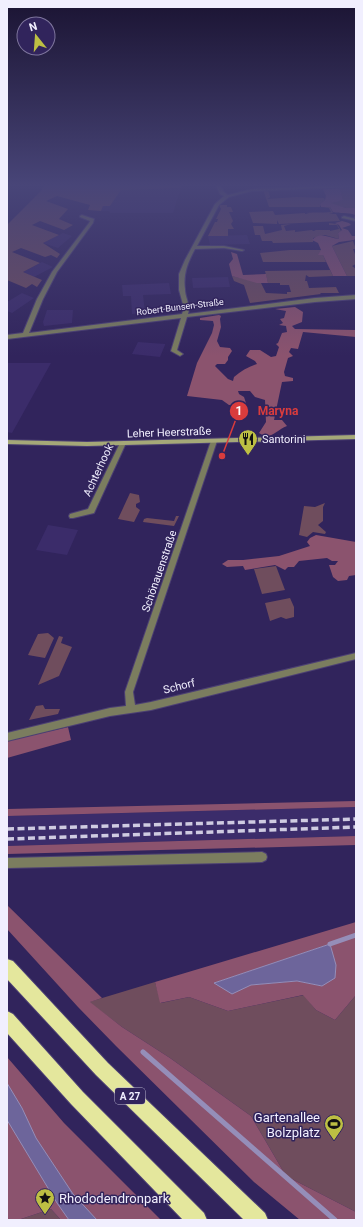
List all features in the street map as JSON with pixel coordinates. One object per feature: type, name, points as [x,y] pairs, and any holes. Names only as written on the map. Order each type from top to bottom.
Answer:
[{"type":"highway","name":"A 27","points":[[7,967],[102,1068],[258,1220]]},
{"type":"highway","points":[[7,1020],[77,1098],[197,1220]]},
{"type":"main road","name":"Leher Heerstraße","points":[[7,442],[86,444],[356,437]]},
{"type":"street","points":[[25,335],[40,299],[55,272],[78,241]]},
{"type":"street","points":[[180,354],[174,352],[186,316],[187,308],[182,290],[182,274],[198,241]]},
{"type":"street","points":[[194,248],[224,247],[242,250]]},
{"type":"street","name":"Robert-Bunsen-Straße","points":[[7,337],[310,300],[356,297]]},
{"type":"street","name":"Schönauenstraße","points":[[131,709],[129,692],[214,440]]},
{"type":"street","name":"Achterhook","points":[[73,516],[91,512],[123,443]]},
{"type":"street","name":"Schorf","points":[[7,737],[131,709],[151,706],[356,656]]},
{"type":"street","points":[[7,863],[262,857]]},
{"type":"shaded area","points":[[7,241],[46,241],[43,243],[60,254],[57,258],[51,255],[45,257],[21,248],[12,252],[40,263],[23,272],[42,280],[37,287],[32,284],[26,288],[7,280]]},
{"type":"shaded area","points":[[46,241],[66,241],[58,248],[43,243]]},
{"type":"shaded area","points":[[209,241],[249,241],[250,244],[210,245]]},
{"type":"shaded area","points":[[272,241],[315,242],[273,243]]},
{"type":"shaded area","points":[[315,241],[345,241],[339,242],[332,246],[347,276],[333,276],[323,255],[318,255],[321,250],[318,243]]},
{"type":"shaded area","points":[[353,241],[356,249],[353,249],[356,257],[356,264],[352,266],[356,269],[356,276],[347,276],[332,246]]},
{"type":"shaded area","points":[[290,250],[321,250],[326,262],[263,262],[260,253]]},
{"type":"shaded area","points":[[231,252],[237,254],[243,275],[266,274],[268,283],[257,283],[232,276],[229,264],[233,259]]},
{"type":"shaded area","points":[[42,262],[53,267],[34,277],[23,272]]},
{"type":"shaded area","points":[[330,270],[333,276],[309,277],[306,275],[305,281],[307,281],[309,288],[336,287],[339,293],[320,293],[321,294],[250,303],[244,285],[234,281],[232,276],[261,283],[266,293],[287,294],[287,292],[291,292],[289,285],[268,283],[265,271]]},
{"type":"shaded area","points":[[228,277],[230,287],[193,288],[192,278]]},
{"type":"shaded area","points":[[169,283],[171,294],[143,295],[145,313],[132,314],[131,296],[123,296],[122,285]]},
{"type":"shaded area","points":[[22,293],[34,298],[12,313],[7,311],[7,302]]},
{"type":"shaded area","points":[[295,307],[303,312],[302,322],[292,326],[295,329],[356,330],[356,337],[303,332],[298,349],[291,348],[289,352],[293,356],[288,358],[284,372],[285,376],[293,378],[293,381],[282,382],[274,420],[282,420],[287,426],[267,436],[259,433],[266,422],[265,400],[255,397],[250,391],[238,391],[239,394],[244,397],[246,403],[241,405],[229,405],[222,400],[187,396],[197,363],[212,333],[214,325],[213,321],[200,320],[200,318],[221,316],[221,327],[217,341],[220,347],[230,348],[232,351],[225,364],[217,364],[215,366],[228,379],[233,381],[234,377],[239,373],[257,364],[255,361],[246,356],[250,350],[260,350],[271,357],[276,356],[279,347],[276,344],[278,343],[282,333],[287,332],[286,326],[279,325],[283,323],[280,319],[284,318],[286,311],[275,309]]},
{"type":"shaded area","points":[[47,310],[73,310],[72,323],[44,326],[43,322]]},
{"type":"shaded area","points":[[138,342],[165,345],[160,357],[132,354]]},
{"type":"shaded area","points":[[7,363],[51,363],[12,433],[7,432]]},
{"type":"shaded area","points":[[130,493],[139,495],[140,502],[136,504],[136,507],[140,510],[134,522],[118,519]]},
{"type":"shaded area","points":[[325,503],[323,507],[323,521],[318,525],[326,532],[325,534],[313,532],[307,537],[299,535],[304,506],[315,507]]},
{"type":"shaded area","points":[[176,516],[179,516],[174,526],[143,522],[144,519],[147,518],[174,521]]},
{"type":"shaded area","points":[[48,525],[78,530],[67,555],[36,550]]},
{"type":"shaded area","points":[[316,535],[356,542],[356,575],[349,576],[347,580],[338,581],[333,577],[329,565],[335,565],[338,561],[332,561],[327,558],[299,561],[294,567],[288,567],[285,570],[275,565],[245,570],[243,566],[227,567],[222,564],[228,560],[279,556],[310,546],[307,542],[310,538]]},
{"type":"shaded area","points":[[276,566],[285,590],[262,594],[254,569]]},
{"type":"shaded area","points":[[290,598],[294,607],[294,617],[286,619],[281,617],[270,621],[265,603]]},
{"type":"shaded area","points":[[48,633],[54,638],[45,658],[28,655],[38,634]]},
{"type":"shaded area","points":[[59,636],[63,637],[61,643],[72,647],[59,676],[38,685]]},
{"type":"shaded area","points":[[43,705],[45,709],[60,709],[58,714],[29,720],[36,706]]},
{"type":"shaded area","points":[[68,727],[71,740],[7,758],[7,741]]},
{"type":"shaded area","points":[[356,801],[356,807],[7,816],[7,809]]},
{"type":"shaded area","points":[[356,807],[356,836],[7,846],[7,816]]},
{"type":"shaded area","points":[[356,836],[356,845],[7,854],[7,846]]},
{"type":"shaded area","points":[[7,905],[102,998],[90,1002],[122,1027],[170,1058],[251,1116],[286,1176],[356,1212],[356,1220],[300,1220],[254,1182],[116,1046],[78,1007],[7,929]]},
{"type":"shaded area","points":[[356,922],[356,995],[335,1020],[316,1010],[303,995],[228,1011],[189,997],[160,1003],[155,982]],"holes":[[[330,944],[322,986],[297,981],[251,985],[214,983]]]},
{"type":"shaded area","points":[[330,944],[336,965],[335,978],[322,986],[297,981],[251,985],[232,994],[214,983]]},
{"type":"shaded area","points":[[155,982],[161,1003],[189,997],[228,1011],[304,995],[316,1010],[335,1020],[356,995],[356,1212],[286,1176],[251,1116],[170,1058],[122,1027],[89,1002]]},
{"type":"shaded area","points":[[7,1057],[64,1123],[161,1220],[61,1220],[51,1209],[18,1220],[7,1220]]},
{"type":"shaded area","points":[[7,1083],[22,1108],[36,1138],[73,1194],[97,1220],[69,1220],[57,1203],[7,1120]]},
{"type":"shaded area","name":"Rhododendronpark","points":[[51,1209],[61,1220],[18,1220]]},
{"type":"waterway","points":[[330,944],[356,935]]},
{"type":"waterway","points":[[143,1052],[335,1220]]},
{"type":"railway","points":[[7,829],[356,819]]},
{"type":"railway","points":[[7,839],[356,827]]},
{"type":"place","name":"Maryna","points":[[222,456]]},
{"type":"place","name":"Santorini","points":[[248,456]]},
{"type":"place","name":"Gartenallee Bolzplatz","points":[[334,1141]]},
{"type":"place","name":"Rhododendronpark","points":[[45,1215]]}]
